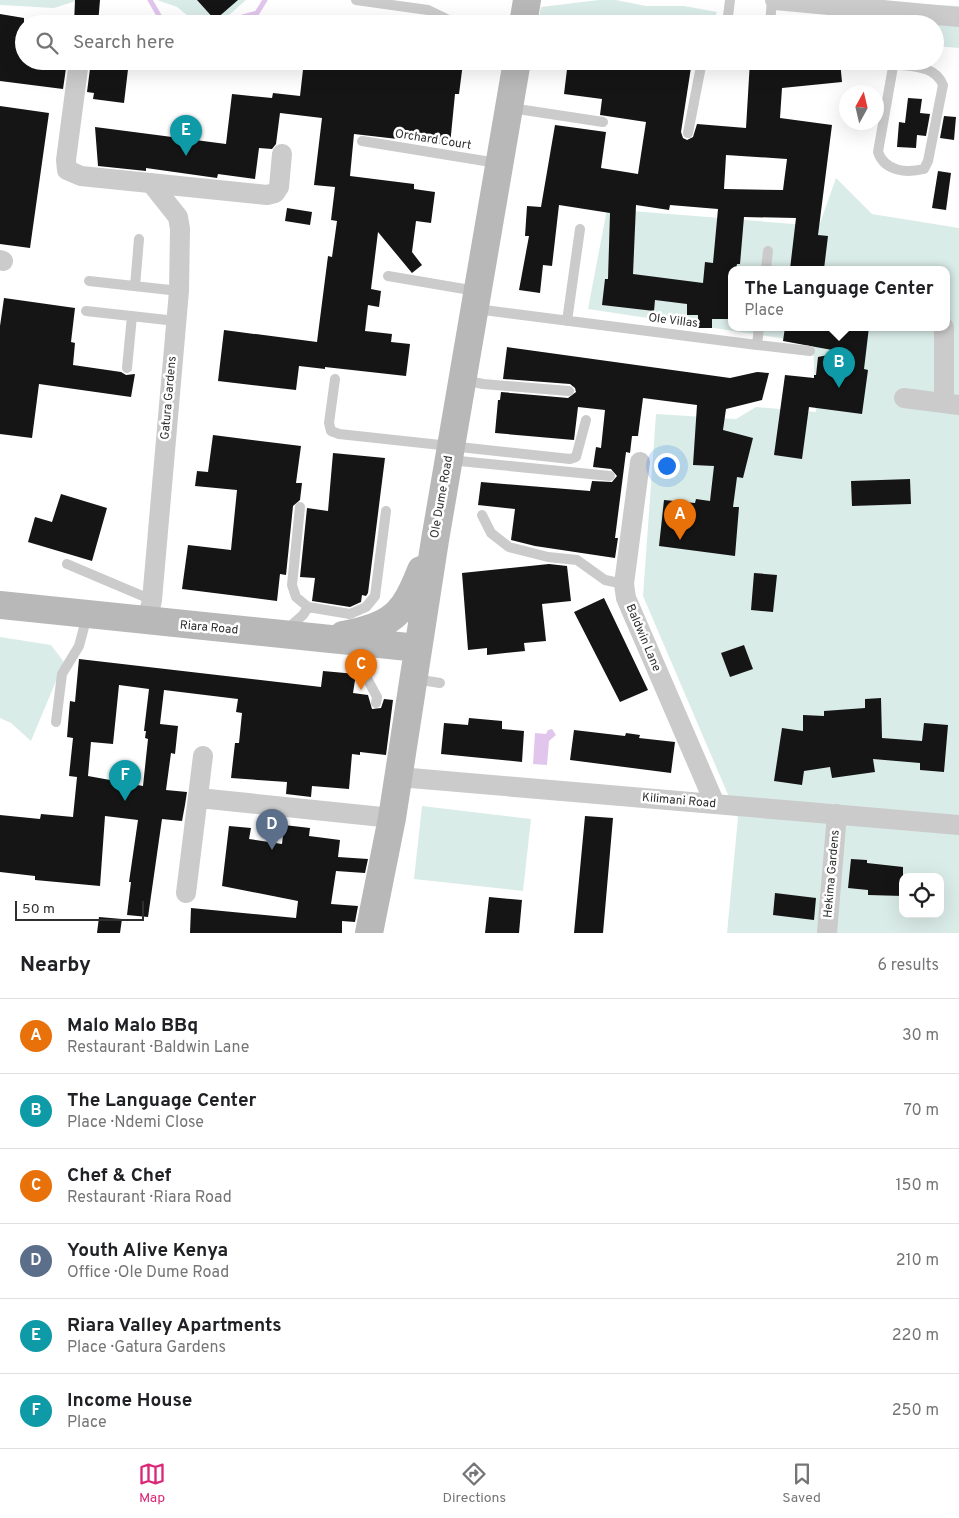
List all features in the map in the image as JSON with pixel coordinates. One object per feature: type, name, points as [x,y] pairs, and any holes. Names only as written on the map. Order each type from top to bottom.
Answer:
[{"type":"street","points":[[524,15],[527,0]]},
{"type":"street","points":[[774,0],[821,2],[886,15]]},
{"type":"street","points":[[908,15],[928,7],[959,17]]},
{"type":"street","points":[[78,70],[66,160],[67,170],[81,176],[267,195],[275,193],[278,187],[282,154]]},
{"type":"street","name":"Ole Dume Road","points":[[369,933],[399,777],[434,540],[463,380],[475,300],[501,164],[515,70]]},
{"type":"street","name":"Gatura Gardens","points":[[149,611],[179,291],[178,217],[151,184]]},
{"type":"street","points":[[904,398],[952,404],[944,331]]},
{"type":"street","name":"Baldwin Lane","points":[[640,462],[624,584],[629,610],[681,721],[715,804]]},
{"type":"street","points":[[325,639],[369,630],[389,621],[401,610],[434,540]]},
{"type":"street","name":"Riara Road","points":[[0,605],[88,615],[149,611],[281,634],[418,648]]},
{"type":"street","points":[[186,893],[203,756]]},
{"type":"street","name":"Kilimani Road","points":[[399,777],[959,825]]},
{"type":"street","points":[[199,798],[392,818]]},
{"type":"street","name":"Hekima Gardens","points":[[827,933],[837,814]]},
{"type":"lane","points":[[356,0],[428,10],[438,15]]},
{"type":"lane","points":[[728,15],[730,0]]},
{"type":"lane","points":[[772,15],[774,0]]},
{"type":"lane","points":[[688,133],[700,70]]},
{"type":"lane","points":[[893,70],[878,152],[885,164],[893,168],[914,172],[924,169],[928,161],[943,85],[936,73],[930,70]]},
{"type":"lane","points":[[510,108],[603,122]]},
{"type":"lane","name":"Orchard Court","points":[[362,141],[501,164]]},
{"type":"lane","points":[[567,321],[580,230]]},
{"type":"lane","points":[[134,286],[139,239]]},
{"type":"lane","points":[[766,266],[768,251]]},
{"type":"lane","name":"Ole Villas","points":[[388,276],[475,300],[567,321],[810,352]]},
{"type":"lane","points":[[89,281],[179,291]]},
{"type":"lane","points":[[86,311],[176,321]]},
{"type":"lane","points":[[127,368],[132,316]]},
{"type":"lane","points":[[757,345],[759,331]]},
{"type":"lane","points":[[334,379],[329,423],[331,430],[349,436],[610,476]]},
{"type":"lane","points":[[463,380],[483,384],[568,391]]},
{"type":"lane","points":[[449,452],[570,459],[576,457],[586,420]]},
{"type":"lane","points":[[300,507],[292,585],[296,597],[308,607],[350,614],[366,607],[375,596],[386,511]]},
{"type":"lane","points":[[482,515],[491,533],[509,547],[548,557],[577,560],[605,580],[624,584]]},
{"type":"lane","points":[[67,564],[149,611]]},
{"type":"lane","points":[[281,634],[303,615],[308,607]]},
{"type":"lane","points":[[56,722],[62,674],[79,646],[88,615]]},
{"type":"lane","points":[[356,643],[356,658],[377,697],[376,703]]},
{"type":"lane","points":[[414,679],[440,683]]},
{"type":"shaded area","points":[[0,0],[79,0],[54,8],[0,5]]},
{"type":"shaded area","points":[[157,0],[246,0],[229,15],[187,15],[177,7]]},
{"type":"shaded area","points":[[599,0],[616,0],[646,6],[684,6],[717,12],[716,15],[540,15],[541,7]]},
{"type":"shaded area","points":[[857,1],[959,6],[959,48],[944,47],[944,15],[838,15]]},
{"type":"shaded area","points":[[836,178],[872,214],[959,228],[959,933],[727,933],[738,818],[643,596],[656,414],[736,419],[756,407],[816,412],[813,343],[734,331],[950,331],[950,266],[728,266],[728,330],[588,309],[607,209],[819,226]]},
{"type":"shaded area","points":[[0,637],[51,645],[64,662],[31,741],[11,723],[0,718]]},
{"type":"shaded area","points":[[552,729],[556,735],[549,741],[547,765],[533,764],[535,733],[546,734],[548,730]]},
{"type":"shaded area","points":[[422,806],[531,819],[523,891],[414,879]]},
{"type":"building","points":[[75,0],[100,0],[99,15],[74,15]]},
{"type":"building","points":[[197,0],[238,0],[221,15],[210,15]]},
{"type":"building","points":[[0,14],[15,16],[15,70],[66,70],[63,89],[0,81]]},
{"type":"building","points":[[90,70],[128,70],[124,103],[93,99],[94,93],[87,92]]},
{"type":"building","points":[[303,70],[462,70],[459,94],[455,94],[450,145],[354,134],[350,176],[414,184],[414,189],[435,192],[431,223],[416,221],[412,252],[422,265],[412,273],[378,232],[371,289],[381,291],[379,307],[368,305],[365,331],[392,334],[391,342],[410,344],[406,376],[299,366],[296,390],[218,381],[224,330],[317,342],[328,256],[332,257],[337,221],[331,220],[335,187],[314,185],[322,118],[280,113],[276,144],[272,149],[259,148],[255,179],[218,174],[217,178],[146,168],[146,171],[98,166],[95,127],[226,144],[232,94],[272,98],[273,93],[300,96]]},
{"type":"building","points":[[567,70],[691,70],[681,132],[683,138],[687,140],[693,137],[697,124],[746,128],[749,70],[841,70],[842,82],[782,88],[780,118],[832,125],[818,235],[828,236],[824,266],[790,266],[796,218],[744,217],[740,264],[728,266],[728,319],[712,319],[712,328],[698,328],[698,315],[687,315],[687,304],[655,300],[654,311],[602,305],[605,279],[608,279],[610,213],[559,205],[552,266],[543,265],[540,293],[519,290],[529,236],[525,236],[527,206],[541,207],[555,125],[606,132],[601,168],[638,174],[646,122],[600,115],[602,99],[564,94]],"holes":[[[726,155],[787,159],[783,190],[724,189]],[[636,205],[669,210],[670,205],[718,209],[713,263],[705,262],[703,283],[633,274]]]},
{"type":"building","points":[[908,98],[922,99],[920,113],[930,114],[926,136],[917,135],[916,148],[897,147],[899,122],[905,123]]},
{"type":"building","points":[[0,106],[49,113],[30,248],[0,244]]},
{"type":"building","points":[[944,116],[956,117],[954,140],[940,138]]},
{"type":"building","points":[[938,171],[951,173],[946,210],[932,208]]},
{"type":"building","points":[[287,208],[312,212],[310,225],[285,221]]},
{"type":"building","points":[[4,298],[75,308],[71,342],[75,343],[73,365],[121,372],[126,375],[135,374],[131,397],[39,384],[32,438],[0,434],[0,326]]},
{"type":"building","points":[[784,331],[869,331],[864,369],[868,370],[862,414],[809,407],[802,459],[774,455],[785,375],[814,378],[818,357],[843,352],[783,341]]},
{"type":"building","points":[[507,347],[730,378],[757,372],[769,373],[762,400],[726,409],[723,430],[753,438],[743,478],[737,477],[733,507],[739,507],[735,556],[659,546],[664,500],[695,503],[696,499],[710,501],[714,466],[693,465],[697,405],[643,398],[638,436],[632,436],[630,453],[626,452],[615,538],[618,538],[615,558],[535,546],[511,540],[515,509],[478,505],[481,482],[590,491],[592,481],[612,482],[617,476],[611,469],[593,467],[596,447],[601,448],[605,410],[578,407],[574,440],[495,433],[498,400],[500,400],[501,392],[568,398],[576,392],[575,388],[570,384],[503,379]]},
{"type":"building","points":[[213,435],[301,446],[296,483],[302,483],[300,500],[293,506],[286,575],[280,574],[277,601],[182,589],[188,545],[231,550],[237,490],[195,486],[197,471],[208,472]]},
{"type":"building","points":[[333,453],[385,458],[368,593],[366,596],[362,595],[361,602],[350,607],[312,601],[315,578],[300,577],[307,508],[328,511]]},
{"type":"building","points":[[910,479],[911,504],[852,506],[851,481]]},
{"type":"building","points":[[61,494],[107,508],[92,561],[28,542],[35,517],[52,522]]},
{"type":"building","points":[[549,564],[567,566],[571,601],[542,604],[546,641],[524,643],[525,651],[487,655],[487,648],[468,650],[462,573]]},
{"type":"building","points":[[754,573],[777,575],[773,612],[751,610]]},
{"type":"building","points":[[604,598],[648,690],[620,702],[574,612]]},
{"type":"building","points":[[744,645],[753,669],[730,677],[721,653]]},
{"type":"building","points":[[79,659],[321,687],[323,671],[356,674],[353,693],[368,695],[372,709],[381,708],[384,699],[393,700],[386,755],[360,752],[360,755],[352,754],[349,789],[312,786],[311,797],[286,794],[287,782],[231,778],[235,743],[239,743],[242,713],[236,712],[238,699],[164,690],[160,724],[178,726],[175,754],[171,753],[166,790],[187,792],[182,821],[162,819],[148,917],[127,915],[131,882],[129,882],[138,820],[105,816],[100,886],[35,880],[35,876],[0,872],[0,815],[40,819],[41,814],[73,817],[77,777],[69,776],[73,738],[67,737],[70,701],[75,702]],"holes":[[[119,685],[149,689],[144,731],[146,731],[145,738],[148,739],[143,786],[88,776],[91,742],[113,744]]]},
{"type":"building","points":[[881,698],[882,738],[922,741],[924,723],[948,725],[944,772],[920,770],[920,763],[873,759],[875,772],[832,778],[830,767],[804,771],[802,785],[774,781],[782,728],[803,731],[803,715],[824,716],[824,711],[865,708],[865,699]]},
{"type":"building","points":[[469,718],[502,721],[502,729],[524,731],[522,762],[441,754],[444,723],[468,725]]},
{"type":"building","points":[[574,730],[625,736],[626,733],[640,735],[639,738],[675,742],[671,773],[570,760]]},
{"type":"building","points":[[585,816],[613,818],[603,933],[574,933]]},
{"type":"building","points":[[284,825],[310,828],[309,836],[340,840],[338,857],[368,859],[365,873],[336,871],[331,904],[358,906],[355,922],[342,921],[342,933],[190,933],[191,908],[296,918],[298,901],[222,886],[229,826],[251,828],[249,839],[282,844]]},
{"type":"building","points":[[851,859],[867,860],[867,863],[903,867],[903,873],[899,873],[899,896],[868,895],[868,890],[848,888]]},
{"type":"building","points":[[775,893],[816,898],[814,920],[773,915]]},
{"type":"building","points":[[489,897],[522,900],[519,933],[485,933]]},
{"type":"building","points":[[99,917],[122,919],[120,933],[97,933]]},
{"type":"waterway","points":[[150,0],[159,15]]},
{"type":"waterway","points":[[250,15],[257,13],[265,0]]},
{"type":"place","name":"Riara Valley Apartments","points":[[186,156]]},
{"type":"place","name":"The Language Center","points":[[839,388]]},
{"type":"place","name":"Malo Malo BBq","points":[[680,540]]},
{"type":"place","name":"Chef & Chef","points":[[361,690]]},
{"type":"place","name":"Income House","points":[[125,801]]},
{"type":"place","name":"Youth Alive Kenya","points":[[272,850]]}]
